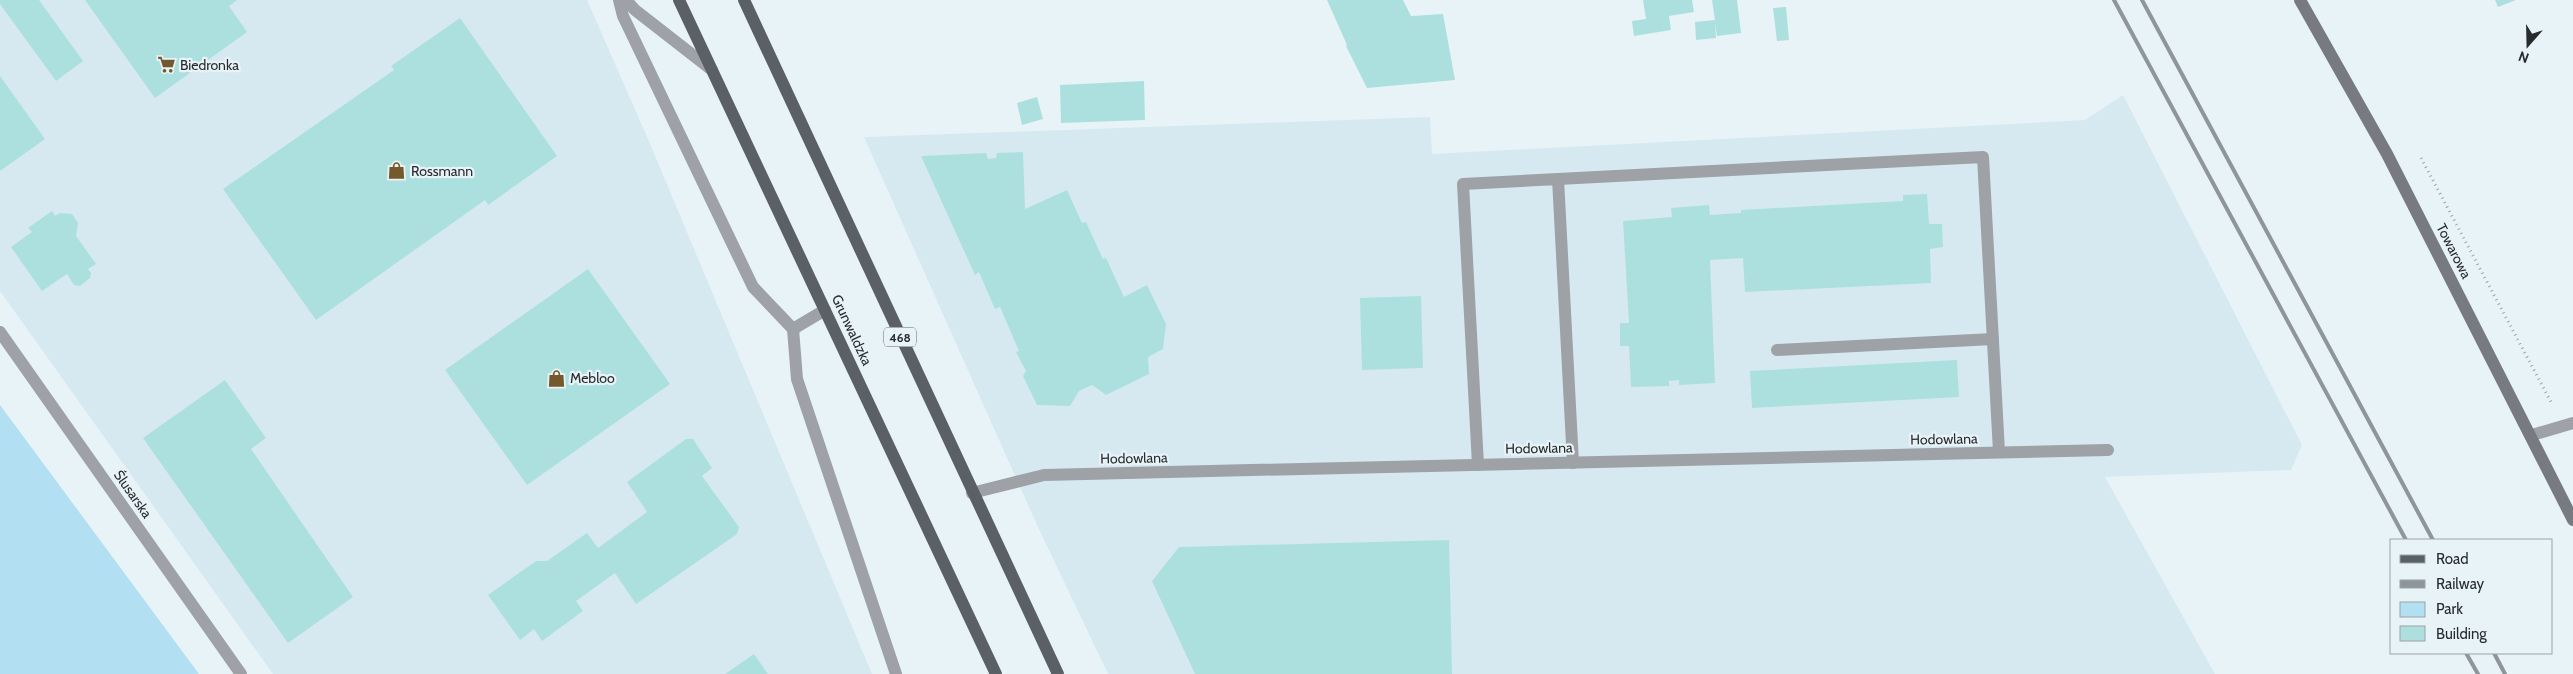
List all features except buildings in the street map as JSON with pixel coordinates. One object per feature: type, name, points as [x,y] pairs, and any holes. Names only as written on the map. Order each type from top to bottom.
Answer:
[{"type":"main road","name":"Grunwaldzka","points":[[679,0],[996,674]]},
{"type":"main road","name":"468","points":[[744,0],[972,493],[1058,674]]},
{"type":"street","points":[[620,0],[623,16],[753,287],[793,328],[797,379],[896,674]]},
{"type":"street","points":[[626,0],[635,10],[712,70]]},
{"type":"street","name":"Towarowa","points":[[2300,0],[2387,154],[2532,435],[2573,520]]},
{"type":"street","points":[[1478,464],[1463,184],[1983,157],[1999,452]]},
{"type":"street","points":[[1558,179],[1573,463]]},
{"type":"street","points":[[793,328],[826,310]]},
{"type":"street","name":"Ślusarska","points":[[0,332],[241,674]]},
{"type":"street","points":[[1777,350],[1993,339]]},
{"type":"street","points":[[2532,435],[2568,424]]},
{"type":"street","name":"Hodowlana","points":[[972,493],[1044,475],[2108,450]]},
{"type":"path","points":[[2420,155],[2568,424]]},
{"type":"shaded area","points":[[0,0],[587,0],[648,139],[872,674],[273,674],[0,291]]},
{"type":"shaded area","points":[[2123,95],[2302,445],[2291,470],[2105,477],[2215,674],[1108,674],[1037,525],[864,137],[1430,117],[1432,154],[2085,120]]},
{"type":"green space","points":[[0,405],[199,674],[0,674]]},
{"type":"railway","points":[[2114,0],[2405,539]]},
{"type":"railway","points":[[2142,0],[2432,539]]},
{"type":"railway","points":[[2467,654],[2478,674]]},
{"type":"railway","points":[[2495,654],[2505,674]]},
{"type":"place","name":"Biedronka","points":[[166,65]]},
{"type":"place","name":"Rossmann","points":[[397,171]]},
{"type":"place","name":"Mebloo","points":[[556,378]]}]
